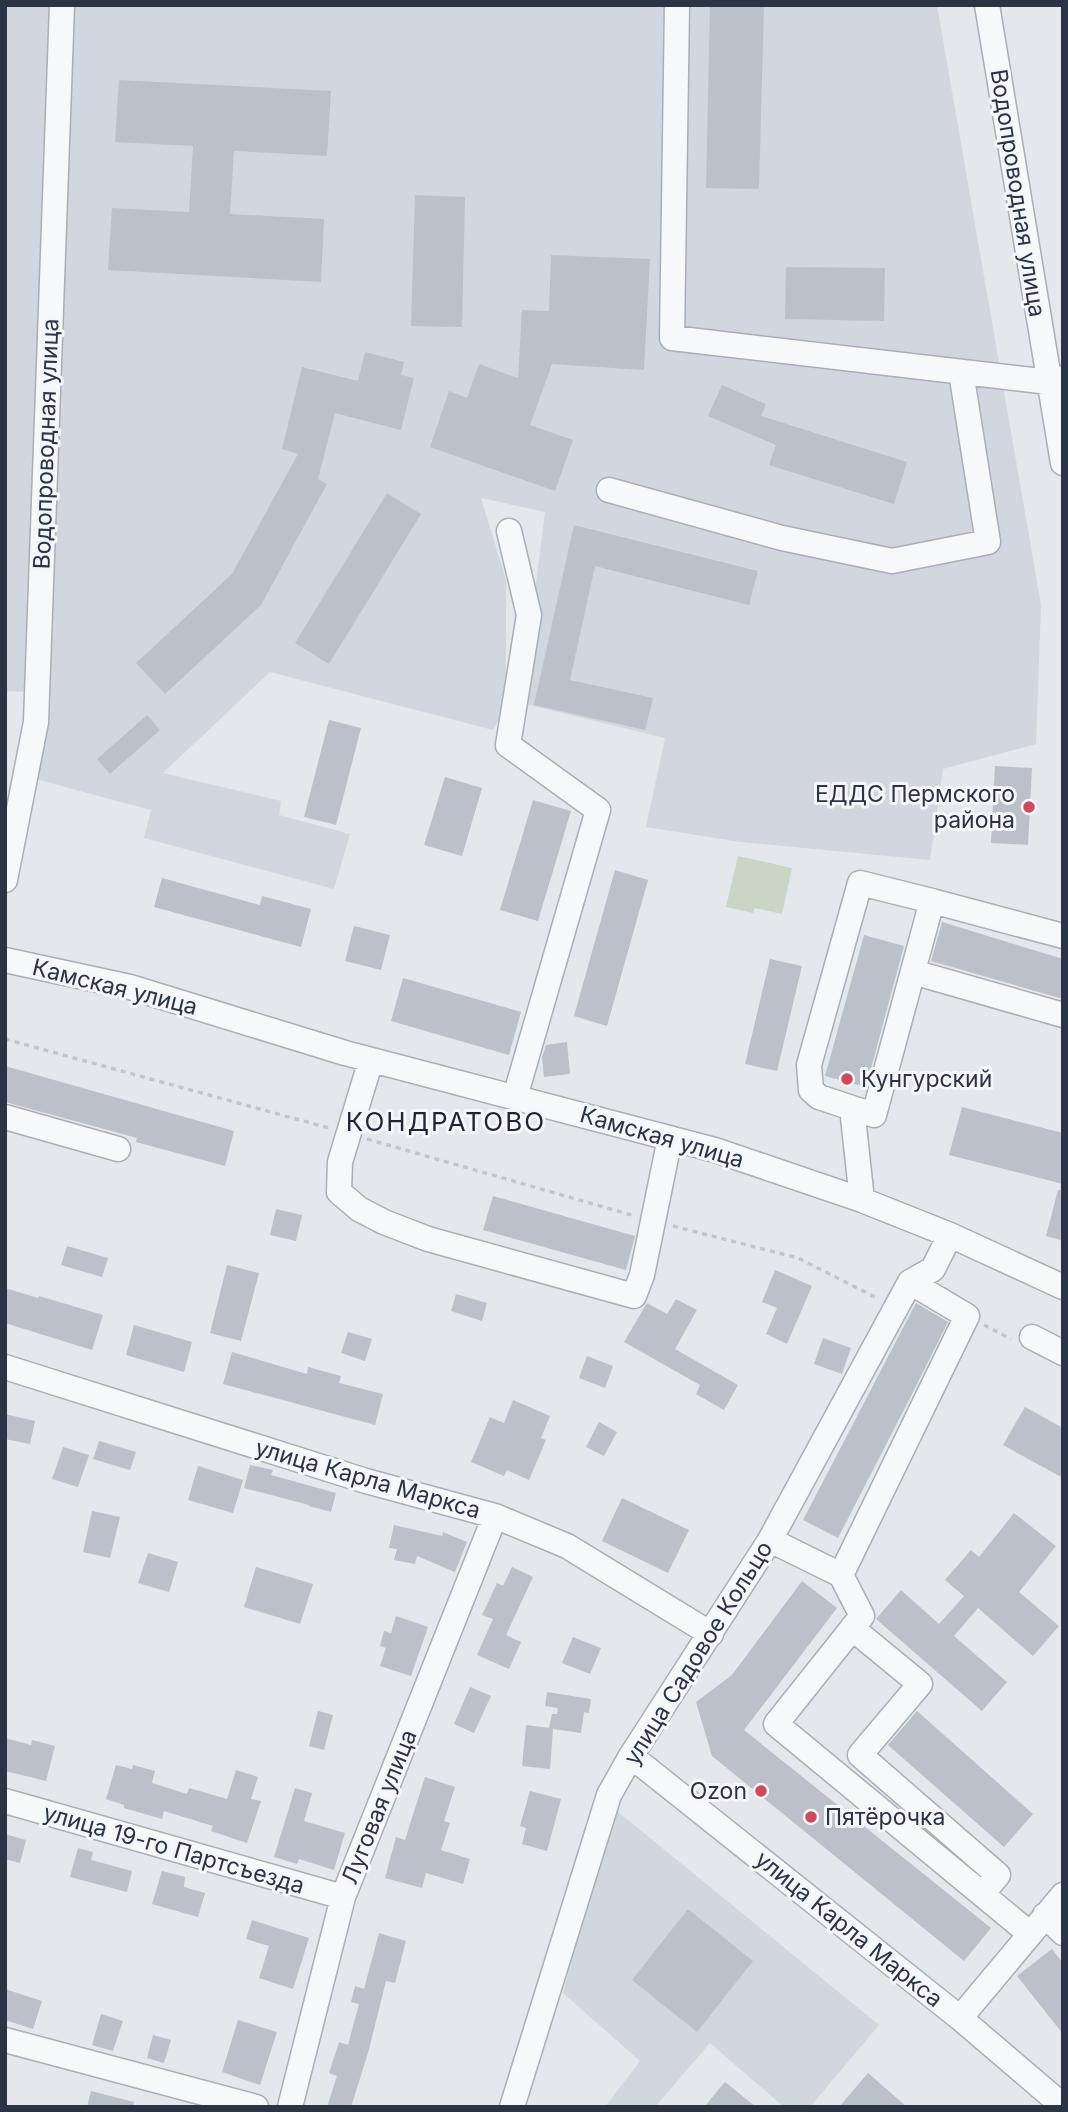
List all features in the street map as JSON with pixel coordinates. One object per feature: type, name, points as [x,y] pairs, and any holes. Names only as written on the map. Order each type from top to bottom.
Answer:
[{"type":"street","name":"Водопроводная улица","points":[[5,880],[36,722],[62,5]]},
{"type":"street","points":[[677,5],[672,338],[961,372],[1056,380]]},
{"type":"street","name":"Водопроводная улица","points":[[987,5],[1056,380],[1063,463]]},
{"type":"street","points":[[609,490],[782,538],[892,561],[988,542],[961,372]]},
{"type":"street","points":[[509,531],[529,615],[508,745],[598,810],[515,1097]]},
{"type":"street","points":[[932,901],[874,1115],[819,1097],[811,1090],[809,1065],[860,883],[932,901],[1063,936]]},
{"type":"street","name":"Камская улица","points":[[5,960],[130,987],[371,1060],[715,1150],[862,1200],[950,1235],[1063,1287]]},
{"type":"street","points":[[913,972],[1063,1015]]},
{"type":"street","points":[[371,1060],[340,1162],[339,1192],[359,1209],[428,1239],[634,1296],[642,1275],[670,1138]]},
{"type":"street","points":[[852,1108],[862,1200]]},
{"type":"street","points":[[5,1117],[118,1149]]},
{"type":"street","name":"улица Садовое Кольцо","points":[[512,2107],[609,1794],[771,1540],[910,1282],[933,1269],[950,1235]]},
{"type":"street","points":[[841,1575],[967,1316],[910,1282]]},
{"type":"street","points":[[1032,1336],[1063,1353]]},
{"type":"street","name":"улица Карла Маркса","points":[[5,1367],[366,1481],[495,1516],[567,1546],[711,1634]]},
{"type":"street","name":"Луговая улица","points":[[290,2107],[343,1897],[495,1516]]},
{"type":"street","points":[[771,1540],[841,1575],[862,1616],[776,1724],[982,1894],[1037,1924],[1063,1933]]},
{"type":"street","points":[[852,1628],[920,1684],[860,1755],[998,1875],[982,1894]]},
{"type":"street","name":"улица Карла Маркса","points":[[631,1756],[960,2018],[1063,2106]]},
{"type":"street","name":"улица 19-го Партсъезда","points":[[5,1801],[343,1897]]},
{"type":"street","points":[[960,2018],[1063,1895]]},
{"type":"street","points":[[5,2040],[256,2107]]},
{"type":"path","points":[[5,1039],[653,1221],[798,1258],[897,1307]]},
{"type":"path","points":[[967,1316],[1018,1342],[1032,1336]]},
{"type":"shaded area","points":[[5,5],[937,5],[1041,605],[1036,744],[943,769],[930,860],[740,842],[646,827],[665,738],[521,703],[545,512],[481,498],[506,580],[506,707],[493,730],[270,672],[163,773],[281,801],[279,815],[350,834],[334,889],[144,838],[151,810],[39,780],[27,692],[5,691]]},
{"type":"shaded area","points":[[612,1807],[879,2025],[810,2107],[784,2107],[710,2043],[655,2107],[605,2107],[640,2061],[563,1993]]},
{"type":"green space","points":[[738,856],[792,868],[782,914],[755,908],[753,913],[726,907]]},
{"type":"building","points":[[710,5],[764,5],[759,189],[706,188]]},
{"type":"building","points":[[119,80],[331,91],[327,156],[234,151],[230,214],[324,219],[321,282],[108,270],[112,208],[189,212],[193,146],[115,142]]},
{"type":"building","points":[[415,195],[465,197],[462,327],[411,326]]},
{"type":"building","points":[[551,255],[650,259],[644,370],[552,364],[530,425],[573,440],[555,491],[430,447],[449,391],[467,398],[479,364],[518,378],[522,310],[549,311]]},
{"type":"building","points":[[786,267],[885,268],[884,321],[785,319]]},
{"type":"building","points":[[365,352],[404,362],[401,375],[414,378],[401,430],[335,413],[318,479],[327,484],[261,605],[165,694],[136,663],[232,574],[298,454],[282,449],[302,367],[358,381]]},
{"type":"building","points":[[722,385],[766,404],[761,416],[907,462],[894,504],[769,465],[776,445],[708,416]]},
{"type":"building","points":[[387,493],[421,514],[329,664],[295,643]]},
{"type":"building","points":[[574,525],[758,571],[749,605],[595,566],[570,680],[653,698],[645,730],[534,705]]},
{"type":"building","points":[[147,715],[160,730],[110,774],[97,759]]},
{"type":"building","points":[[329,720],[361,728],[336,825],[304,817]]},
{"type":"building","points":[[995,766],[1032,768],[1028,845],[991,843]]},
{"type":"building","points":[[445,777],[482,788],[462,856],[424,845]]},
{"type":"building","points":[[533,800],[571,811],[538,921],[500,910]]},
{"type":"building","points":[[615,870],[648,880],[607,1026],[574,1016]]},
{"type":"building","points":[[162,878],[260,905],[262,896],[311,909],[301,947],[154,907]]},
{"type":"building","points":[[942,922],[1063,959],[1063,999],[931,961]]},
{"type":"building","points":[[354,926],[390,935],[381,970],[345,961]]},
{"type":"building","points":[[864,935],[904,946],[866,1087],[825,1076]]},
{"type":"building","points":[[770,959],[802,966],[777,1071],[745,1064]]},
{"type":"building","points":[[403,978],[521,1012],[509,1055],[391,1021]]},
{"type":"building","points":[[567,1042],[570,1074],[544,1077],[542,1057],[546,1045]]},
{"type":"building","points":[[5,1066],[234,1131],[225,1166],[136,1142],[137,1138],[5,1102]]},
{"type":"building","points":[[962,1107],[1063,1133],[1063,1184],[949,1155]]},
{"type":"building","points":[[1058,1190],[1063,1190],[1063,1241],[1046,1236]]},
{"type":"building","points":[[493,1196],[635,1236],[626,1270],[483,1230]]},
{"type":"building","points":[[276,1209],[302,1215],[296,1241],[270,1235]]},
{"type":"building","points":[[67,1246],[108,1258],[102,1277],[61,1265]]},
{"type":"building","points":[[227,1265],[259,1273],[241,1341],[210,1333]]},
{"type":"building","points":[[775,1270],[812,1286],[787,1344],[766,1334],[777,1308],[762,1302]]},
{"type":"building","points":[[5,1288],[103,1315],[92,1350],[5,1323]]},
{"type":"building","points":[[456,1294],[487,1303],[482,1321],[451,1311]]},
{"type":"building","points":[[676,1299],[697,1310],[675,1349],[738,1385],[724,1410],[696,1394],[700,1385],[624,1342],[647,1303],[667,1314]]},
{"type":"building","points":[[916,1303],[948,1322],[838,1538],[803,1520]]},
{"type":"building","points":[[134,1325],[192,1342],[184,1372],[126,1355]]},
{"type":"building","points":[[348,1332],[372,1339],[365,1361],[341,1353]]},
{"type":"building","points":[[823,1338],[851,1348],[842,1374],[814,1364]]},
{"type":"building","points":[[232,1352],[307,1374],[308,1367],[341,1376],[339,1383],[383,1394],[375,1425],[223,1384]]},
{"type":"building","points":[[587,1356],[613,1366],[605,1388],[579,1378]]},
{"type":"building","points":[[513,1400],[550,1416],[541,1438],[546,1440],[529,1480],[507,1470],[504,1476],[471,1462],[490,1417],[504,1423]]},
{"type":"building","points":[[1025,1407],[1063,1428],[1063,1478],[1003,1445]]},
{"type":"building","points":[[5,1414],[35,1421],[30,1444],[5,1439]]},
{"type":"building","points":[[599,1422],[617,1432],[604,1456],[586,1447]]},
{"type":"building","points":[[99,1441],[136,1452],[130,1470],[93,1459]]},
{"type":"building","points":[[63,1447],[89,1455],[78,1487],[52,1479]]},
{"type":"building","points":[[250,1465],[273,1470],[271,1475],[336,1493],[331,1512],[244,1488]]},
{"type":"building","points":[[198,1466],[243,1480],[233,1513],[188,1500]]},
{"type":"building","points":[[622,1498],[689,1530],[668,1573],[602,1541]]},
{"type":"building","points":[[92,1511],[120,1517],[110,1558],[83,1552]]},
{"type":"building","points":[[1014,1513],[1056,1546],[1019,1592],[1059,1626],[1033,1656],[978,1608],[954,1636],[1007,1682],[982,1711],[876,1619],[901,1590],[939,1624],[964,1596],[945,1580],[971,1550],[979,1557]]},
{"type":"building","points":[[394,1525],[442,1536],[443,1532],[467,1542],[455,1572],[417,1556],[415,1564],[394,1560],[397,1549],[389,1548]]},
{"type":"building","points":[[148,1553],[178,1562],[169,1592],[138,1583]]},
{"type":"building","points":[[256,1567],[313,1584],[300,1624],[244,1607]]},
{"type":"building","points":[[512,1567],[533,1577],[506,1635],[521,1642],[509,1669],[477,1655],[493,1619],[482,1615],[497,1583],[503,1586]]},
{"type":"building","points":[[802,1581],[837,1608],[744,1730],[991,1928],[964,1961],[712,1756],[696,1702],[732,1675]]},
{"type":"building","points":[[396,1616],[428,1627],[411,1676],[380,1666],[386,1648],[380,1646],[384,1631],[391,1633]]},
{"type":"building","points":[[573,1637],[601,1648],[590,1674],[562,1663]]},
{"type":"building","points":[[470,1687],[491,1696],[474,1733],[454,1724]]},
{"type":"building","points":[[547,1692],[591,1699],[589,1713],[584,1712],[581,1733],[553,1729],[550,1769],[522,1766],[526,1725],[549,1728],[552,1714],[557,1714],[558,1708],[545,1706]]},
{"type":"building","points":[[318,1711],[333,1715],[324,1750],[309,1746]]},
{"type":"building","points":[[917,1711],[1033,1814],[1004,1847],[888,1745]]},
{"type":"building","points":[[5,1738],[31,1745],[32,1740],[55,1746],[46,1781],[5,1771]]},
{"type":"building","points":[[116,1765],[132,1769],[133,1765],[155,1771],[152,1783],[187,1794],[189,1788],[227,1799],[236,1770],[258,1777],[251,1799],[261,1801],[247,1843],[211,1831],[213,1826],[164,1811],[162,1819],[124,1808],[124,1805],[106,1799]]},
{"type":"building","points":[[425,1777],[455,1787],[444,1821],[450,1823],[441,1850],[470,1859],[463,1884],[426,1873],[422,1888],[385,1878],[396,1837],[405,1840]]},
{"type":"building","points":[[295,1788],[312,1793],[304,1821],[345,1833],[334,1870],[299,1859],[297,1864],[274,1857]]},
{"type":"building","points":[[530,1791],[561,1799],[547,1851],[522,1844],[526,1828],[520,1826]]},
{"type":"building","points":[[5,1834],[26,1840],[20,1863],[5,1859]]},
{"type":"building","points":[[78,1848],[93,1852],[91,1860],[132,1871],[127,1892],[70,1877]]},
{"type":"building","points":[[162,1871],[185,1877],[184,1887],[205,1893],[198,1917],[152,1904]]},
{"type":"building","points":[[688,1909],[753,1961],[697,2032],[632,1980]]},
{"type":"building","points":[[252,1920],[309,1938],[293,1989],[259,1978],[269,1946],[246,1939]]},
{"type":"building","points":[[379,1933],[406,1941],[395,1983],[386,1981],[351,2107],[327,2107],[337,2076],[329,2073],[339,2042],[348,2045],[359,2004],[351,2002],[355,1986],[364,1989]]},
{"type":"building","points":[[1052,1949],[1063,1963],[1063,2034],[1017,1976]]},
{"type":"building","points":[[5,1989],[42,2001],[33,2029],[5,2020]]},
{"type":"building","points":[[101,2014],[123,2021],[113,2051],[92,2045]]},
{"type":"building","points":[[238,2020],[277,2032],[260,2085],[222,2072]]},
{"type":"building","points":[[153,2035],[171,2040],[164,2063],[147,2058]]},
{"type":"building","points":[[868,2073],[907,2107],[839,2107]]},
{"type":"building","points":[[725,2082],[756,2107],[704,2107]]},
{"type":"building","points":[[91,2091],[134,2102],[133,2107],[87,2107]]},
{"type":"place","name":"ЕДДС Пермского района","points":[[1029,807]]},
{"type":"place","name":"Кунгурский","points":[[847,1079]]},
{"type":"place","name":"Ozon","points":[[761,1791]]},
{"type":"place","name":"Пятёрочка","points":[[811,1817]]},
{"type":"district","name":"КОНДРАТОВО","points":[[446,1121]]}]
